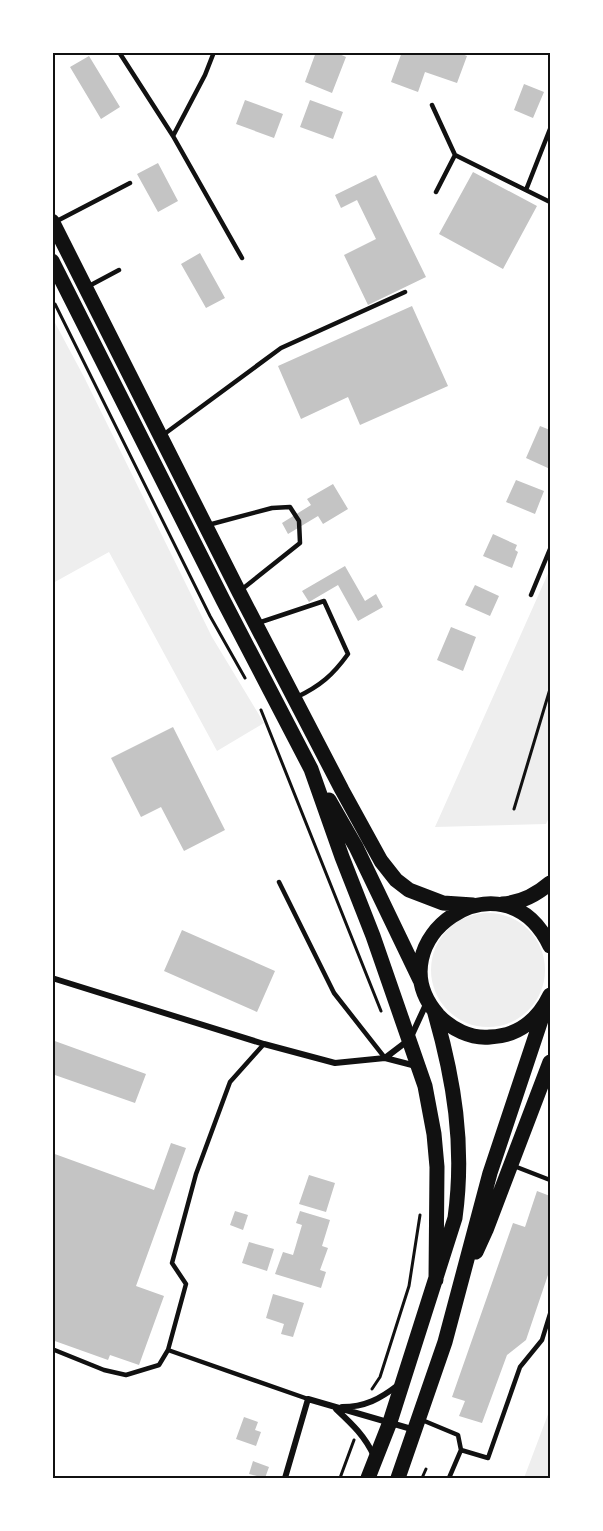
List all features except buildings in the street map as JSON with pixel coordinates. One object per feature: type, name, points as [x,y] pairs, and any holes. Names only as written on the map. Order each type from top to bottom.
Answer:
[{"type":"main road","points":[[53,222],[239,591],[381,861],[396,880],[409,890],[435,901],[456,905],[512,903],[524,900],[550,883]]},
{"type":"main road","points":[[52,261],[223,600],[311,769],[356,847],[428,1000],[448,1058],[455,1099],[460,1155],[455,1218],[390,1422],[368,1479]]},
{"type":"main road","points":[[311,769],[373,936],[425,1086],[435,1145],[436,1280]]},
{"type":"main road","points":[[497,904],[530,918],[546,936],[550,946]]},
{"type":"main road","points":[[473,905],[451,915],[442,922],[431,937],[421,965],[428,1000],[451,1027],[485,1038],[509,1034],[530,1023],[548,1000]]},
{"type":"main road","points":[[398,1479],[445,1342],[489,1173],[548,1000]]},
{"type":"main road","points":[[460,1285],[486,1230],[550,1062]]},
{"type":"street","points":[[52,978],[264,1044],[335,1063],[385,1058],[418,1066]]},
{"type":"street","points":[[385,1058],[410,1039],[428,1000]]},
{"type":"street","points":[[333,1407],[365,1405],[403,1382]]},
{"type":"street","points":[[285,1479],[308,1399],[390,1422],[417,1424]]},
{"type":"street","points":[[333,1407],[367,1440],[375,1459]]},
{"type":"lane","points":[[119,52],[173,136],[242,258]]},
{"type":"lane","points":[[173,136],[205,75],[214,52]]},
{"type":"lane","points":[[432,105],[455,155],[550,202]]},
{"type":"lane","points":[[526,190],[550,129]]},
{"type":"lane","points":[[436,192],[455,155]]},
{"type":"lane","points":[[53,222],[130,183]]},
{"type":"lane","points":[[86,288],[119,270]]},
{"type":"lane","points":[[161,436],[281,348],[405,292]]},
{"type":"lane","points":[[206,526],[272,508],[290,507],[299,521],[300,543],[239,591]]},
{"type":"lane","points":[[531,595],[550,549]]},
{"type":"lane","points":[[256,624],[324,602],[348,654],[335,673],[312,690],[295,698]]},
{"type":"lane","points":[[279,882],[334,993],[385,1058]]},
{"type":"lane","points":[[52,1349],[104,1370],[126,1374],[159,1365],[168,1350],[186,1284],[172,1263],[196,1174],[230,1082],[264,1044]]},
{"type":"lane","points":[[511,1165],[550,1180]]},
{"type":"lane","points":[[460,1450],[488,1458],[520,1367],[542,1340],[550,1314]]},
{"type":"lane","points":[[168,1350],[308,1399]]},
{"type":"lane","points":[[417,1424],[458,1435],[460,1450],[449,1479]]},
{"type":"path","points":[[52,300],[210,616],[250,687]]},
{"type":"path","points":[[514,809],[550,689]]},
{"type":"path","points":[[260,706],[384,1018]]},
{"type":"path","points":[[368,1395],[380,1377],[409,1286],[421,1208]]},
{"type":"path","points":[[340,1479],[354,1438]]},
{"type":"path","points":[[422,1479],[426,1469]]},
{"type":"shaded area","points":[[53,319],[212,637],[264,723],[217,751],[109,552],[53,583]]},
{"type":"shaded area","points":[[550,569],[550,815],[546,824],[435,827]]},
{"type":"shaded area","points":[[488,913],[510,918],[528,930],[540,948],[545,970],[540,992],[528,1010],[510,1022],[488,1027],[466,1022],[448,1010],[436,992],[431,970],[436,948],[448,930],[466,918]]},
{"type":"shaded area","points":[[550,1409],[550,1478],[524,1478]]}]
